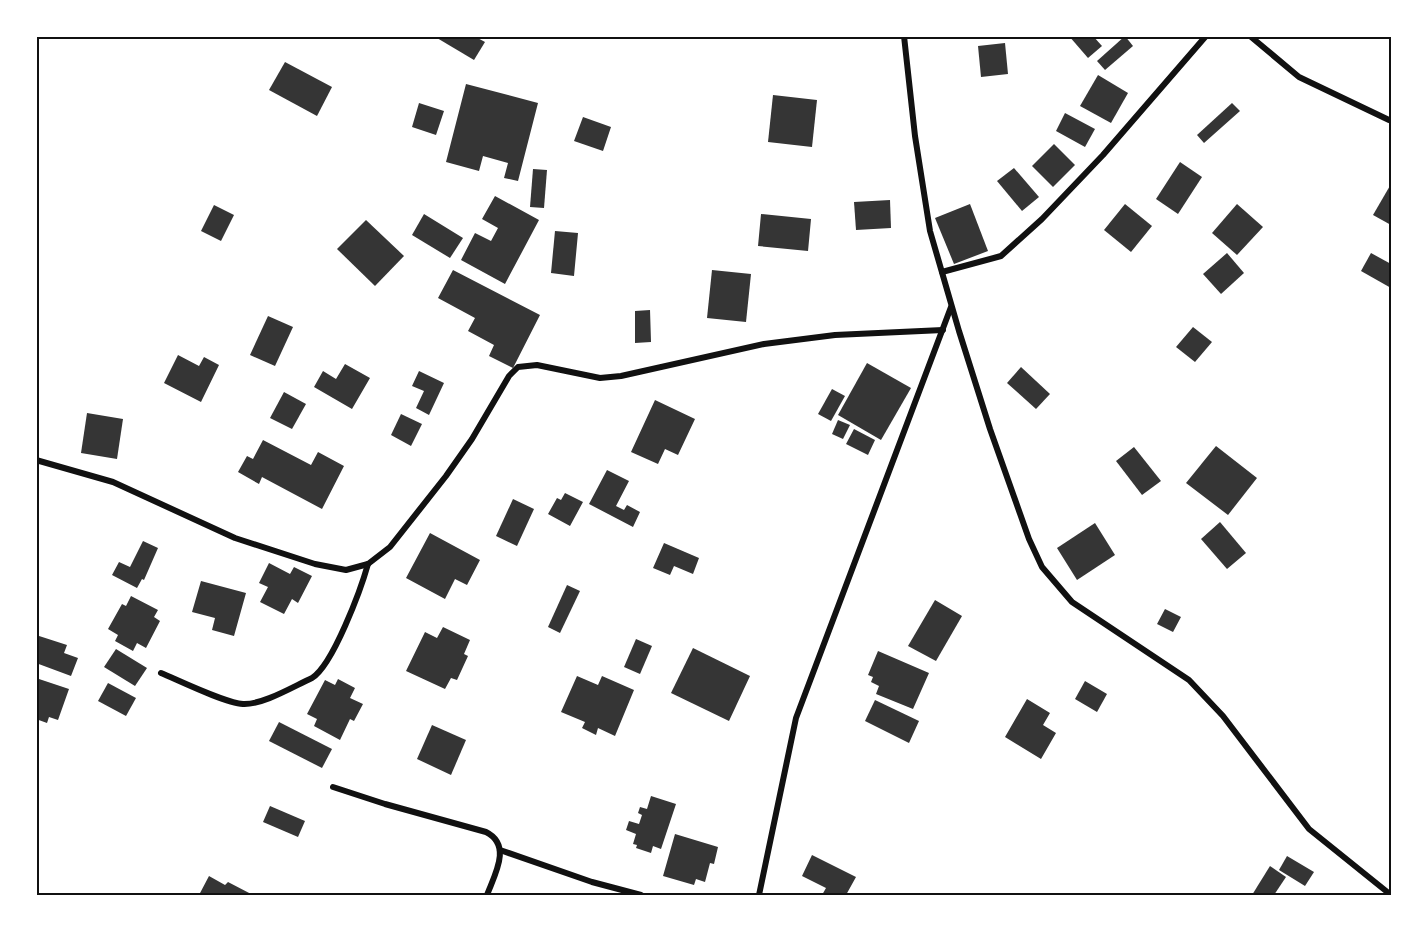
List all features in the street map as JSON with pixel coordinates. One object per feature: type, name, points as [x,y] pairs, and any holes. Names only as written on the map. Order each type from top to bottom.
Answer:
[{"type":"street","points":[[904,36],[930,231],[990,429],[1029,539],[1042,567],[1072,602],[1189,680],[1223,716],[1309,829],[1391,895]]},
{"type":"street","points":[[942,272],[1001,256],[1042,219],[1102,155],[1206,36]]},
{"type":"street","points":[[1250,36],[1299,77],[1389,120]]},
{"type":"street","points":[[759,895],[796,718],[951,306]]},
{"type":"street","points":[[36,460],[113,482],[235,538],[315,564],[346,570],[368,564],[390,547],[446,476],[472,439],[509,376],[518,367],[537,365],[600,378],[621,376],[764,344],[835,335],[943,330]]},
{"type":"street","points":[[161,673],[243,704],[260,701],[312,678],[319,674],[340,637],[362,586],[368,564]]},
{"type":"street","points":[[333,787],[385,804],[486,831],[496,836],[500,844],[500,858],[487,895]]},
{"type":"street","points":[[500,850],[592,882],[641,895]]},
{"type":"building","points":[[439,36],[474,36],[485,42],[474,60],[437,38]]},
{"type":"building","points":[[1069,36],[1093,36],[1102,46],[1088,58]]},
{"type":"building","points":[[1125,36],[1133,46],[1105,70],[1097,61]]},
{"type":"building","points":[[1005,43],[1008,74],[981,77],[978,46]]},
{"type":"building","points":[[285,62],[332,87],[317,116],[269,90]]},
{"type":"building","points":[[1098,75],[1128,93],[1111,123],[1080,106]]},
{"type":"building","points":[[466,84],[538,103],[518,181],[504,178],[508,163],[483,156],[479,171],[446,162]]},
{"type":"building","points":[[773,95],[817,100],[812,147],[768,142]]},
{"type":"building","points":[[419,103],[444,111],[436,135],[412,127]]},
{"type":"building","points":[[1232,103],[1240,111],[1204,143],[1197,135]]},
{"type":"building","points":[[1065,113],[1095,129],[1085,147],[1056,131]]},
{"type":"building","points":[[583,117],[611,127],[603,151],[574,141]]},
{"type":"building","points":[[1054,144],[1075,165],[1053,187],[1032,166]]},
{"type":"building","points":[[1180,162],[1202,177],[1178,214],[1156,199]]},
{"type":"building","points":[[1014,168],[1039,197],[1022,211],[997,181]]},
{"type":"building","points":[[533,169],[547,170],[544,208],[530,207]]},
{"type":"building","points":[[1391,184],[1391,225],[1373,215]]},
{"type":"building","points":[[495,196],[539,220],[505,284],[461,260],[475,233],[491,241],[498,228],[482,219]]},
{"type":"building","points":[[890,200],[891,228],[856,230],[854,202]]},
{"type":"building","points":[[970,204],[988,251],[954,264],[935,218]]},
{"type":"building","points":[[1125,204],[1152,226],[1131,252],[1104,230]]},
{"type":"building","points":[[1237,204],[1263,227],[1237,255],[1212,233]]},
{"type":"building","points":[[214,205],[234,215],[221,241],[201,231]]},
{"type":"building","points":[[424,214],[463,238],[450,258],[412,235]]},
{"type":"building","points":[[761,214],[811,219],[808,251],[758,246]]},
{"type":"building","points":[[366,220],[404,256],[375,286],[337,249]]},
{"type":"building","points":[[555,231],[578,233],[574,276],[551,273]]},
{"type":"building","points":[[1227,253],[1244,273],[1221,294],[1203,274]]},
{"type":"building","points":[[1371,253],[1391,264],[1391,288],[1361,271]]},
{"type":"building","points":[[453,270],[540,315],[513,368],[489,356],[494,345],[468,331],[475,318],[438,298]]},
{"type":"building","points":[[712,270],[751,274],[746,322],[707,318]]},
{"type":"building","points":[[650,310],[651,342],[635,343],[635,311]]},
{"type":"building","points":[[268,316],[293,327],[275,366],[250,355]]},
{"type":"building","points":[[1193,327],[1212,342],[1195,362],[1176,347]]},
{"type":"building","points":[[178,355],[199,366],[204,357],[219,365],[201,402],[164,383]]},
{"type":"building","points":[[867,363],[911,388],[881,440],[838,415]]},
{"type":"building","points":[[345,364],[370,378],[352,409],[314,387],[323,371],[336,379]]},
{"type":"building","points":[[1021,367],[1050,394],[1036,409],[1007,383]]},
{"type":"building","points":[[419,371],[444,383],[429,415],[416,408],[424,391],[412,386]]},
{"type":"building","points":[[832,389],[845,396],[831,421],[818,414]]},
{"type":"building","points":[[284,392],[306,404],[292,429],[270,418]]},
{"type":"building","points":[[655,400],[695,419],[678,455],[665,449],[658,464],[631,452]]},
{"type":"building","points":[[87,413],[123,419],[117,459],[81,453]]},
{"type":"building","points":[[401,414],[422,424],[411,446],[391,435]]},
{"type":"building","points":[[838,420],[850,425],[843,439],[832,434]]},
{"type":"building","points":[[854,429],[875,440],[868,455],[846,444]]},
{"type":"building","points":[[263,440],[311,465],[318,452],[344,466],[322,509],[262,477],[259,484],[238,472],[247,456],[253,459]]},
{"type":"building","points":[[1216,446],[1257,478],[1228,515],[1186,483]]},
{"type":"building","points":[[1134,447],[1161,481],[1142,495],[1116,461]]},
{"type":"building","points":[[607,470],[629,481],[616,506],[624,510],[627,505],[640,512],[633,527],[589,504]]},
{"type":"building","points":[[565,493],[583,502],[570,526],[548,514],[557,498],[561,500]]},
{"type":"building","points":[[513,499],[534,509],[517,546],[496,536]]},
{"type":"building","points":[[1220,522],[1246,553],[1227,569],[1201,539]]},
{"type":"building","points":[[1095,523],[1115,555],[1077,580],[1057,548]]},
{"type":"building","points":[[430,533],[480,560],[467,585],[455,579],[445,599],[406,578]]},
{"type":"building","points":[[143,541],[158,548],[144,580],[142,579],[137,588],[112,575],[119,562],[130,567]]},
{"type":"building","points":[[664,543],[699,558],[693,574],[674,566],[670,575],[653,568]]},
{"type":"building","points":[[269,563],[290,574],[294,567],[312,576],[298,603],[292,599],[284,614],[260,602],[268,587],[259,583]]},
{"type":"building","points":[[201,581],[246,593],[234,636],[212,630],[215,618],[192,612]]},
{"type":"building","points":[[567,585],[580,591],[560,633],[548,627]]},
{"type":"building","points":[[131,596],[158,610],[154,617],[160,621],[146,648],[137,643],[133,651],[115,641],[118,635],[108,629],[122,604],[126,606]]},
{"type":"building","points":[[935,600],[962,616],[936,661],[908,646]]},
{"type":"building","points":[[1165,609],[1181,617],[1173,632],[1157,624]]},
{"type":"building","points":[[443,627],[470,640],[464,654],[468,656],[457,680],[451,678],[445,689],[406,671],[425,632],[437,638]]},
{"type":"building","points":[[36,635],[67,645],[64,653],[78,658],[71,676],[36,663]]},
{"type":"building","points":[[636,639],[652,646],[640,674],[624,667]]},
{"type":"building","points":[[693,648],[750,676],[729,721],[671,693]]},
{"type":"building","points":[[116,649],[147,668],[135,686],[104,667]]},
{"type":"building","points":[[878,651],[929,673],[913,709],[876,694],[879,686],[871,682],[873,677],[868,675]]},
{"type":"building","points":[[577,676],[598,685],[602,676],[634,690],[615,736],[598,728],[596,735],[582,728],[585,722],[561,712]]},
{"type":"building","points":[[36,678],[69,689],[58,720],[49,717],[47,723],[36,719]]},
{"type":"building","points":[[338,679],[355,688],[350,698],[363,704],[354,721],[350,719],[340,740],[314,726],[317,719],[307,714],[325,680],[335,685]]},
{"type":"building","points":[[1085,681],[1107,694],[1097,712],[1075,699]]},
{"type":"building","points":[[108,683],[136,698],[126,716],[98,701]]},
{"type":"building","points":[[1027,699],[1050,713],[1043,725],[1056,733],[1041,759],[1005,737]]},
{"type":"building","points":[[875,700],[919,721],[909,743],[865,721]]},
{"type":"building","points":[[279,722],[332,749],[322,768],[269,741]]},
{"type":"building","points":[[432,725],[466,740],[451,775],[417,759]]},
{"type":"building","points":[[651,796],[676,804],[661,849],[653,846],[651,853],[636,848],[637,845],[633,844],[636,834],[626,830],[629,821],[639,824],[642,815],[638,813],[640,807],[647,809]]},
{"type":"building","points":[[270,806],[305,821],[298,837],[263,822]]},
{"type":"building","points":[[675,834],[718,847],[714,864],[710,863],[705,882],[696,879],[694,885],[663,876]]},
{"type":"building","points":[[812,855],[856,877],[846,895],[822,895],[826,888],[802,876]]},
{"type":"building","points":[[1287,856],[1314,872],[1305,886],[1279,870]]},
{"type":"building","points":[[1270,866],[1286,877],[1274,895],[1252,895]]},
{"type":"building","points":[[209,876],[225,885],[228,882],[253,895],[199,895]]}]
